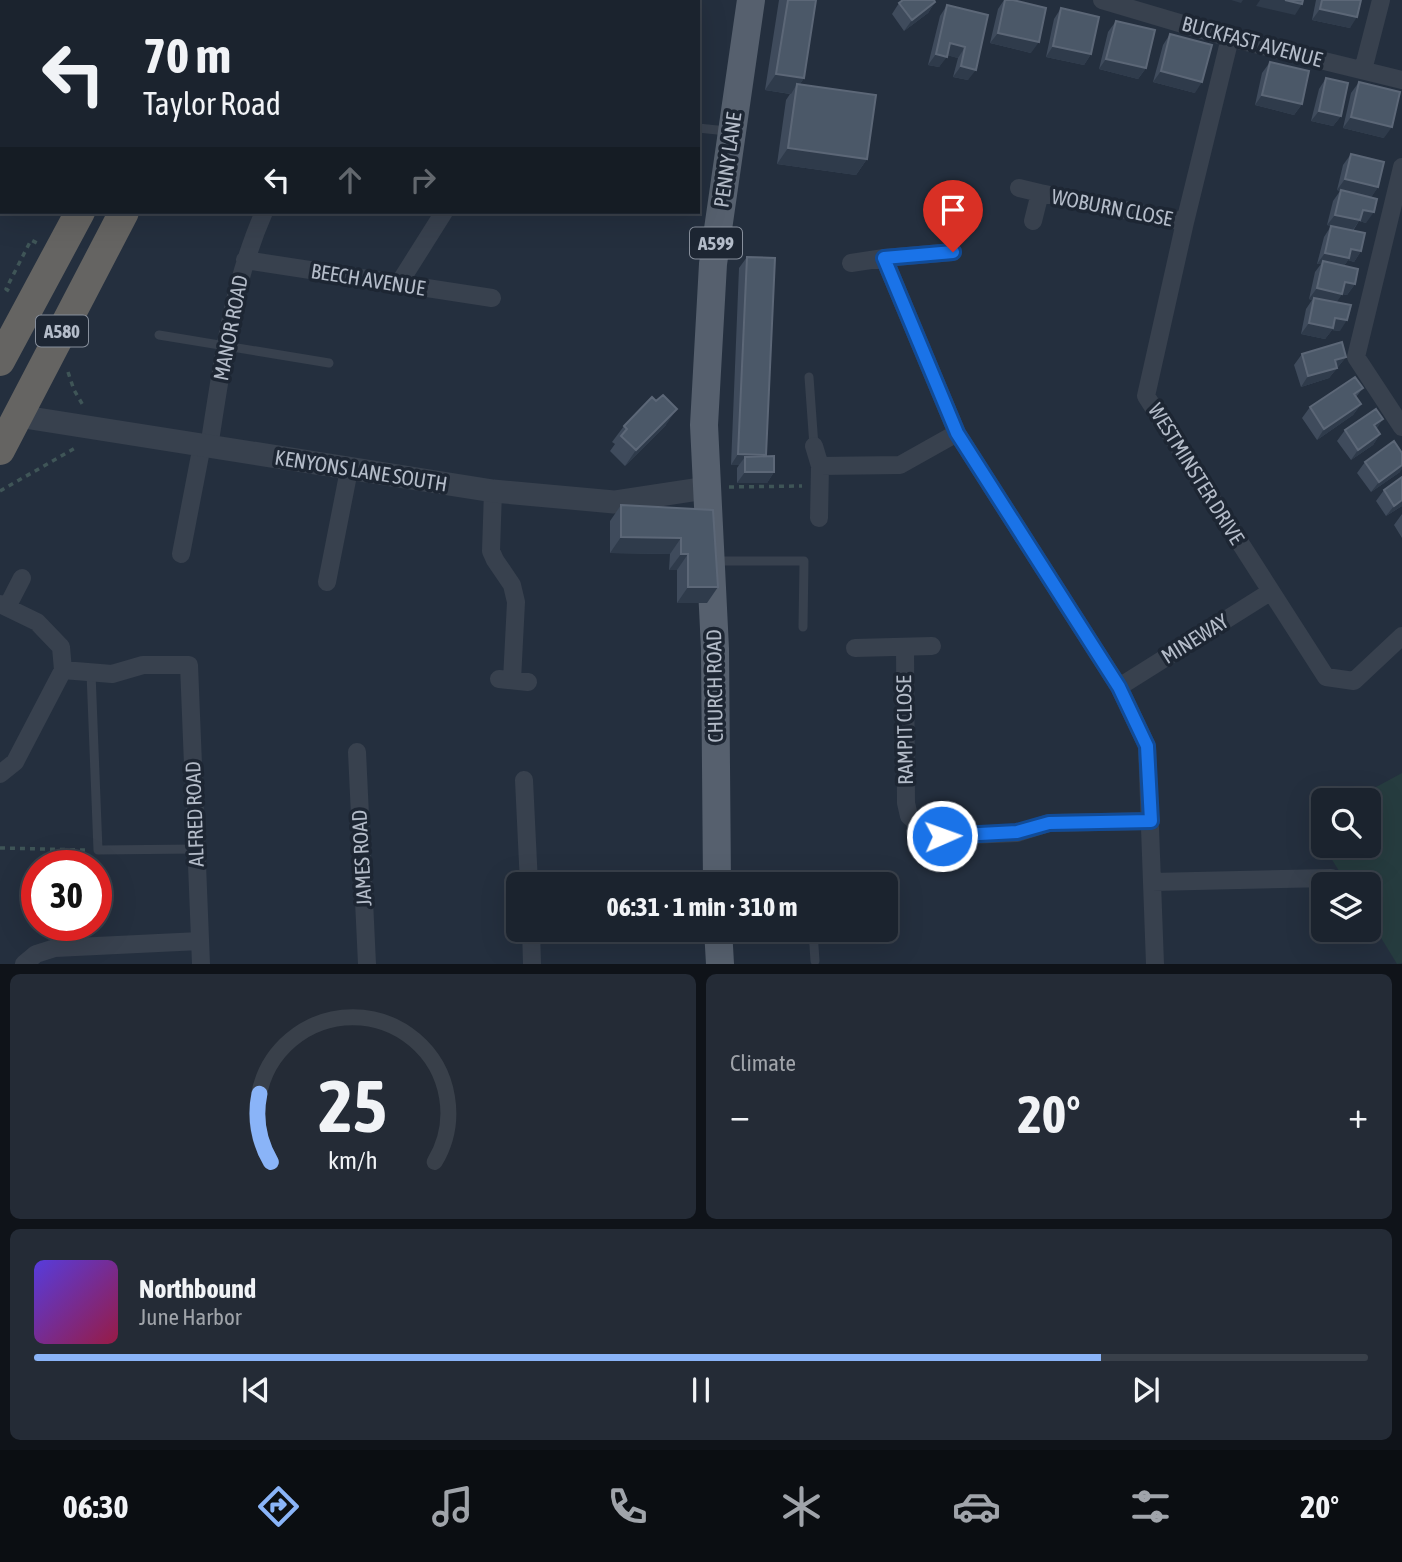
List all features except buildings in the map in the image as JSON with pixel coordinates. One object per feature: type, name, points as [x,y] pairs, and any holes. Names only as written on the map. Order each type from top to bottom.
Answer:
[{"type":"highway","name":"A580","points":[[0,361],[79,214]]},
{"type":"highway","name":"A580","points":[[0,450],[123,214]]},
{"type":"highway","points":[[0,355],[16,328]]},
{"type":"main road","name":"PENNY LANE","points":[[706,488],[704,425],[713,264],[751,0]]},
{"type":"main road","name":"CHURCH ROAD","points":[[706,488],[712,561],[717,872]]},
{"type":"main road","points":[[719,942],[720,964]]},
{"type":"street","name":"BUCKFAST AVENUE","points":[[1102,0],[1230,38],[1402,80]]},
{"type":"street","points":[[1363,70],[1381,0]]},
{"type":"street","name":"WESTMINSTER DRIVE","points":[[1230,38],[1146,396],[1326,677],[1354,681],[1402,636]]},
{"type":"street","points":[[1402,167],[1356,357],[1402,427]]},
{"type":"street","name":"WOBURN CLOSE","points":[[1019,188],[1185,222]]},
{"type":"street","name":"WOBURN CLOSE","points":[[1033,222],[1040,193]]},
{"type":"street","name":"MANOR ROAD","points":[[181,554],[235,294],[263,214]]},
{"type":"street","points":[[398,285],[443,214]]},
{"type":"street","points":[[851,263],[953,252]]},
{"type":"street","points":[[884,258],[957,433],[1119,687],[1147,746],[1156,964]]},
{"type":"street","name":"BEECH AVENUE","points":[[245,260],[492,298]]},
{"type":"street","name":"KENYONS LANE SOUTH","points":[[18,416],[493,491],[614,502],[706,488]]},
{"type":"street","points":[[820,466],[900,465],[957,433]]},
{"type":"street","points":[[814,446],[820,466],[819,518]]},
{"type":"street","points":[[327,582],[349,470]]},
{"type":"street","points":[[493,491],[491,551],[512,585],[516,603],[513,681]]},
{"type":"street","points":[[0,774],[15,762],[62,670],[61,646],[37,622],[3,606],[22,578]]},
{"type":"street","name":"MINEWAY","points":[[1119,687],[1270,592]]},
{"type":"street","name":"RAMPIT CLOSE","points":[[855,648],[932,646]]},
{"type":"street","name":"RAMPIT CLOSE","points":[[905,647],[906,803],[909,816],[924,828],[942,836],[1017,832],[1049,823],[1151,821]]},
{"type":"street","name":"ALFRED ROAD","points":[[91,673],[112,674],[143,665],[189,665],[201,964]]},
{"type":"street","points":[[62,670],[91,673]]},
{"type":"street","name":"JAMES ROAD","points":[[358,752],[367,964]]},
{"type":"street","points":[[524,780],[528,872]]},
{"type":"street","points":[[1152,882],[1311,878]]},
{"type":"street","points":[[24,964],[36,954],[55,948],[200,941]]},
{"type":"street","points":[[531,942],[532,964]]},
{"type":"lane","points":[[700,128],[732,132]]},
{"type":"lane","points":[[159,335],[329,363]]},
{"type":"lane","points":[[808,377],[814,446]]},
{"type":"lane","points":[[712,561],[804,561],[803,627]]},
{"type":"lane","points":[[91,673],[98,850],[197,849]]},
{"type":"lane","points":[[813,942],[814,961]]},
{"type":"path","points":[[6,289],[31,240]]},
{"type":"path","points":[[0,491],[78,446]]},
{"type":"path","points":[[706,488],[820,486]]},
{"type":"path","points":[[0,848],[98,850]]},
{"type":"green space","points":[[1402,773],[1402,963],[1397,964],[1381,938],[1381,872],[1340,872],[1331,858],[1381,858],[1381,788],[1374,788]]},
{"type":"route","points":[[942,836],[1017,832],[1049,823],[1151,821],[1147,746],[1119,687],[957,433],[884,258],[953,252]]}]
